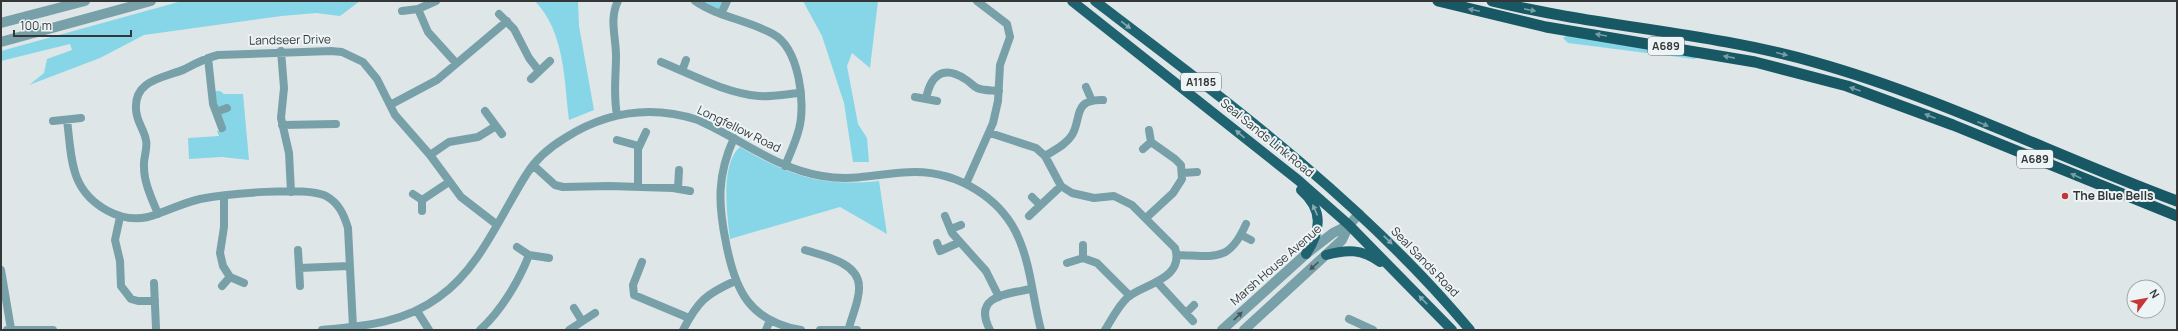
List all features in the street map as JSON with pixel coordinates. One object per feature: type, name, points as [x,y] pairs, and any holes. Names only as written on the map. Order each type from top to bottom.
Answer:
[{"type":"highway","name":"A689","points":[[1438,1],[1546,27],[1714,54],[1802,73],[1892,101],[2177,216]]},
{"type":"highway","name":"A689","points":[[1492,1],[1560,16],[1692,36],[1813,61],[1888,85],[2177,201]]},
{"type":"highway","points":[[1953,125],[1956,113]]},
{"type":"highway","points":[[2058,169],[2063,156]]},
{"type":"highway","points":[[2093,183],[2098,170]]},
{"type":"highway","points":[[2150,206],[2154,193]]},
{"type":"main road","name":"Seal Sands Link Road","points":[[1072,1],[1214,112],[1270,159],[1298,180],[1349,225]]},
{"type":"main road","name":"Seal Sands Link Road","points":[[1095,1],[1276,140],[1359,214]]},
{"type":"main road","name":"A1185","points":[[1270,159],[1310,199],[1318,216],[1315,240],[1306,254]]},
{"type":"main road","name":"Seal Sands Road","points":[[1359,214],[1434,288],[1470,330]]},
{"type":"main road","name":"A1185","points":[[1349,225],[1452,330]]},
{"type":"main road","points":[[1326,255],[1342,251],[1363,252],[1396,272]]},
{"type":"street","points":[[1,23],[85,1]]},
{"type":"street","points":[[1,42],[151,1]]},
{"type":"street","points":[[402,11],[418,9],[436,1]]},
{"type":"street","points":[[617,115],[613,83],[616,57],[613,14],[618,1]]},
{"type":"street","points":[[694,1],[721,14],[766,30],[783,42],[794,59],[801,113],[799,128],[785,166]]},
{"type":"street","points":[[721,14],[727,1]]},
{"type":"street","points":[[966,184],[990,133],[996,115],[1000,65],[1009,46],[1009,30],[1002,19],[977,1]]},
{"type":"street","points":[[418,9],[428,32],[456,63]]},
{"type":"street","points":[[499,14],[516,32],[529,58],[539,71]]},
{"type":"street","points":[[390,105],[431,84],[490,38],[507,22]]},
{"type":"street","name":"Landseer Drive","points":[[158,214],[145,176],[144,166],[147,141],[136,117],[137,100],[142,88],[155,78],[185,68],[208,58],[229,53],[331,50],[353,56],[371,70],[403,125],[430,155],[449,182],[467,203],[496,224]]},
{"type":"street","points":[[281,51],[284,88],[282,125],[289,154],[290,192]]},
{"type":"street","points":[[208,58],[216,112],[222,128]]},
{"type":"street","points":[[682,71],[686,60]]},
{"type":"street","points":[[531,79],[550,61]]},
{"type":"street","points":[[661,62],[710,83],[758,96],[799,93]]},
{"type":"street","points":[[926,99],[931,82],[938,75],[948,72],[958,75],[980,89],[999,91]]},
{"type":"street","points":[[1086,87],[1092,101]]},
{"type":"street","points":[[915,97],[937,101]]},
{"type":"street","points":[[1045,156],[1068,141],[1074,132],[1079,111],[1092,101],[1103,100]]},
{"type":"street","points":[[216,112],[227,108]]},
{"type":"street","points":[[485,111],[502,134]]},
{"type":"street","name":"Longfellow Road","points":[[322,330],[353,327],[393,320],[417,311],[440,297],[457,283],[474,262],[533,165],[546,151],[578,129],[617,115],[652,112],[683,116],[710,126],[785,166],[811,174],[837,178],[858,178],[914,172],[941,175],[966,184],[989,199],[1012,226],[1023,253],[1041,330]]},
{"type":"street","points":[[53,121],[81,118]]},
{"type":"street","points":[[67,120],[73,169],[77,182],[91,200],[120,217],[137,218],[158,214],[200,199],[224,196],[290,192],[318,193],[330,199],[340,209],[348,228],[353,327]]},
{"type":"street","points":[[282,125],[336,124]]},
{"type":"street","points":[[430,155],[449,142],[478,137],[496,126]]},
{"type":"street","points":[[1146,218],[1173,193],[1182,179],[1183,172],[1181,165],[1175,159],[1151,142],[1149,130]]},
{"type":"street","points":[[638,187],[637,156],[639,146],[646,132]]},
{"type":"street","points":[[990,133],[1031,145],[1045,156],[1061,186],[1081,196],[1094,198],[1107,196],[1121,198],[1132,205],[1175,248],[1177,255],[1171,270],[1158,283],[1130,296],[1105,330]]},
{"type":"street","points":[[734,138],[723,168],[719,192],[730,268],[735,281],[750,304],[770,320],[801,330]]},
{"type":"street","points":[[617,140],[639,146]]},
{"type":"street","points":[[1143,149],[1151,142]]},
{"type":"street","points":[[533,165],[552,182],[563,188],[609,186],[678,189],[690,191]]},
{"type":"street","points":[[678,189],[679,170]]},
{"type":"street","points":[[1183,172],[1197,172]]},
{"type":"street","points":[[422,200],[449,182]]},
{"type":"street","points":[[1029,216],[1039,204],[1061,186]]},
{"type":"street","points":[[412,194],[422,200]]},
{"type":"street","points":[[224,196],[224,227],[220,253],[223,266],[230,277],[244,283]]},
{"type":"street","points":[[1032,197],[1039,204]]},
{"type":"street","points":[[422,200],[422,211]]},
{"type":"street","name":"Marsh House Avenue","points":[[1244,330],[1342,240],[1349,225],[1359,214]]},
{"type":"street","points":[[945,216],[950,228],[960,242],[986,271],[999,297]]},
{"type":"street","points":[[120,217],[115,240],[120,261],[121,286],[131,299],[138,301],[154,301]]},
{"type":"street","points":[[1177,255],[1216,256],[1230,248],[1238,241],[1246,224]]},
{"type":"street","points":[[950,228],[961,225]]},
{"type":"street","name":"Marsh House Avenue","points":[[1222,330],[1306,254],[1333,233],[1349,225]]},
{"type":"street","points":[[1241,235],[1251,240]]},
{"type":"street","points":[[937,243],[940,251],[960,242]]},
{"type":"street","points":[[1083,245],[1083,258]]},
{"type":"street","points":[[517,247],[529,255],[549,258]]},
{"type":"street","points":[[298,250],[300,286]]},
{"type":"street","points":[[805,250],[843,264],[851,269],[857,277],[859,285],[853,329],[820,330]]},
{"type":"street","points":[[482,330],[504,300],[524,268],[529,255]]},
{"type":"street","points":[[1066,263],[1083,258],[1103,268],[1130,296]]},
{"type":"street","points":[[642,262],[633,285],[634,295],[689,318]]},
{"type":"street","points":[[300,268],[349,266]]},
{"type":"street","points":[[1,270],[9,330],[53,330]]},
{"type":"street","points":[[222,286],[230,277]]},
{"type":"street","points":[[683,330],[694,310],[706,296],[735,281]]},
{"type":"street","points":[[1158,283],[1193,321]]},
{"type":"street","points":[[154,284],[156,328]]},
{"type":"street","points":[[990,330],[984,317],[984,311],[989,302],[999,297],[1031,289]]},
{"type":"street","points":[[1186,313],[1194,305]]},
{"type":"street","points":[[574,308],[582,321]]},
{"type":"street","points":[[417,311],[428,330]]},
{"type":"street","points":[[569,330],[595,313]]},
{"type":"street","points":[[1349,319],[1356,326],[1374,330]]},
{"type":"street","points":[[766,330],[770,320]]},
{"type":"shaded area","points":[[182,1],[360,1],[340,16],[316,13],[282,16],[144,35],[100,58],[29,85],[44,73],[47,59],[72,50],[70,44],[1,61],[1,51]]},
{"type":"shaded area","points":[[535,1],[578,1],[579,26],[594,110],[569,120],[564,73],[558,42],[545,14]]},
{"type":"shaded area","points":[[699,1],[724,1],[719,9]]},
{"type":"shaded area","points":[[803,1],[878,1],[870,68],[852,53],[847,66],[858,124],[867,138],[869,162],[853,162],[844,103],[822,36]]},
{"type":"shaded area","points":[[1568,35],[1698,56],[1698,58],[1694,59],[1568,43],[1563,38]]},
{"type":"shaded area","points":[[213,91],[220,91],[224,94],[243,94],[249,160],[222,157],[189,159],[188,138],[219,136],[217,131],[224,129]]},
{"type":"shaded area","points":[[740,147],[791,172],[823,181],[879,181],[887,234],[840,207],[730,239],[727,217],[727,177],[734,155]]},
{"type":"place","name":"The Blue Bells","points":[[2065,196]]}]
